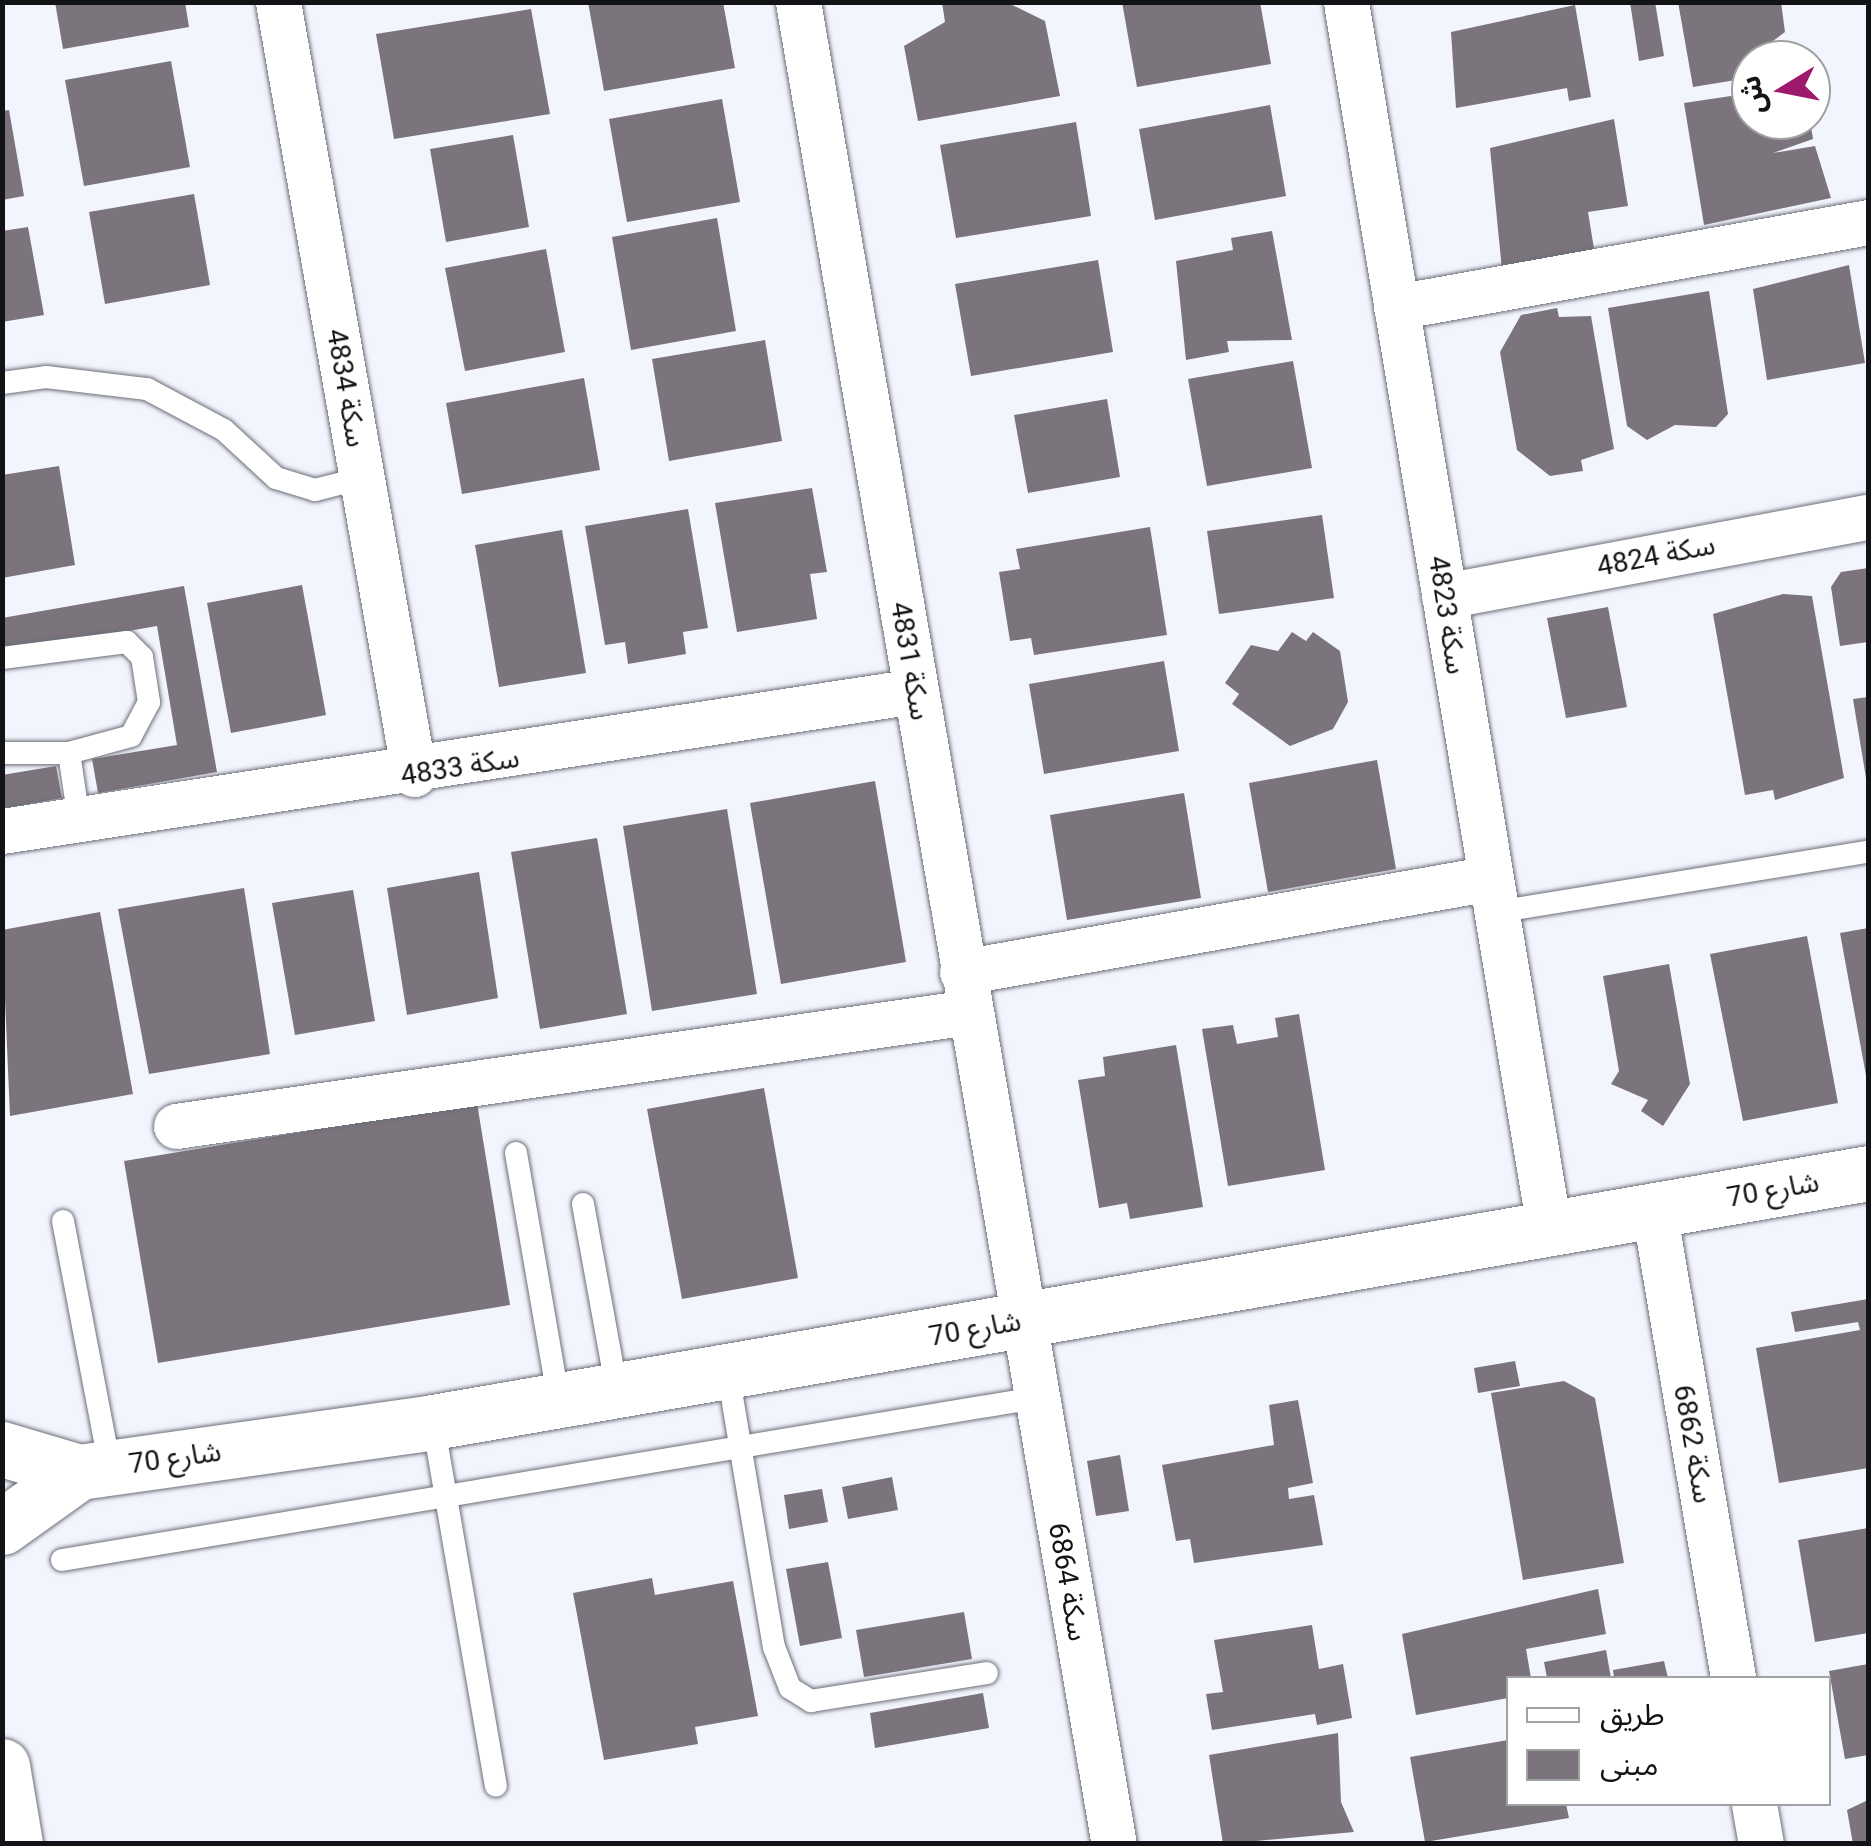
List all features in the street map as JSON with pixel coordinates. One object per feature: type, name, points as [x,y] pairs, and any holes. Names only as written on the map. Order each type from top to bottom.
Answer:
[{"type":"street","name":"سكة 4834","points":[[278,2],[414,774]]},
{"type":"street","name":"سكة 4831","points":[[798,2],[1022,1320]]},
{"type":"street","name":"سكة 4823","points":[[1346,2],[1549,1228]]},
{"type":"street","points":[[1396,308],[1868,222]]},
{"type":"street","name":"سكة 4824","points":[[1444,596],[1868,516]]},
{"type":"street","name":"سكة 4833","points":[[2,830],[414,774],[915,690]]},
{"type":"street","points":[[176,1126],[966,992],[1494,895]]},
{"type":"street","name":"شارع 70","points":[[2,1449],[94,1469],[433,1422],[1868,1173]]},
{"type":"street","name":"سكة 6862","points":[[1654,1210],[1733,1676]]},
{"type":"street","name":"سكة 6864","points":[[1022,1320],[1114,1844]]},
{"type":"street","name":"شارع 70","points":[[2,1527],[94,1469]]},
{"type":"street","points":[[2,1766],[15,1844]]},
{"type":"street","points":[[1754,1806],[1761,1844]]},
{"type":"lane","points":[[2,383],[46,378],[147,389],[224,430],[276,478],[315,490],[362,478]]},
{"type":"lane","points":[[2,658],[104,641],[127,642],[142,657],[146,723],[69,753],[2,753]]},
{"type":"lane","points":[[69,753],[80,820]]},
{"type":"lane","points":[[1494,895],[1868,852]]},
{"type":"lane","points":[[516,1153],[559,1401]]},
{"type":"lane","points":[[583,1204],[618,1390]]},
{"type":"lane","points":[[64,1221],[94,1469]]},
{"type":"lane","points":[[728,1373],[774,1646],[790,1688],[811,1701],[988,1674]]},
{"type":"lane","points":[[62,1560],[447,1502],[1035,1398]]},
{"type":"lane","points":[[433,1422],[496,1786]]},
{"type":"building","points":[[55,2],[185,2],[189,27],[63,49]]},
{"type":"building","points":[[588,2],[723,2],[735,68],[604,91]]},
{"type":"building","points":[[942,2],[1006,2],[1045,21],[1060,96],[918,121],[904,46],[945,22]]},
{"type":"building","points":[[1122,2],[1260,2],[1271,64],[1137,87]]},
{"type":"building","points":[[1630,2],[1655,2],[1664,56],[1639,61]]},
{"type":"building","points":[[1678,2],[1781,2],[1785,32],[1774,40],[1731,40],[1731,81],[1693,87]]},
{"type":"building","points":[[1575,5],[1591,97],[1569,101],[1567,88],[1456,108],[1451,32]]},
{"type":"building","points":[[531,9],[550,114],[394,139],[376,34]]},
{"type":"building","points":[[171,61],[190,167],[84,186],[65,80]]},
{"type":"building","points":[[1731,96],[1731,140],[1810,140],[1773,153],[1815,146],[1831,198],[1704,225],[1684,103]]},
{"type":"building","points":[[722,99],[740,202],[627,222],[609,119]]},
{"type":"building","points":[[1270,105],[1286,196],[1155,220],[1139,129]]},
{"type":"building","points":[[9,110],[24,196],[2,200],[2,111]]},
{"type":"building","points":[[1614,119],[1628,206],[1588,212],[1595,255],[1502,270],[1490,148]]},
{"type":"building","points":[[1076,122],[1091,216],[956,238],[940,145]]},
{"type":"building","points":[[513,135],[529,227],[446,242],[430,149]]},
{"type":"building","points":[[194,194],[210,285],[105,304],[89,212]]},
{"type":"building","points":[[717,218],[736,331],[631,350],[612,237]]},
{"type":"building","points":[[28,227],[44,315],[2,322],[2,231]]},
{"type":"building","points":[[1272,231],[1292,340],[1227,341],[1229,352],[1186,360],[1176,261],[1233,250],[1231,238]]},
{"type":"building","points":[[546,249],[565,352],[465,371],[445,268]]},
{"type":"building","points":[[1098,260],[1113,352],[971,376],[955,284]]},
{"type":"building","points":[[1849,265],[1865,363],[1767,380],[1753,289]]},
{"type":"building","points":[[1709,291],[1728,414],[1716,427],[1675,425],[1647,440],[1627,426],[1608,308]]},
{"type":"building","points":[[1557,308],[1559,317],[1591,316],[1614,449],[1581,460],[1583,471],[1550,476],[1517,450],[1500,352],[1521,315]]},
{"type":"building","points":[[765,340],[782,441],[669,461],[652,359]]},
{"type":"building","points":[[1293,361],[1312,468],[1207,486],[1188,379]]},
{"type":"building","points":[[584,378],[600,470],[462,494],[446,403]]},
{"type":"building","points":[[1107,399],[1120,477],[1028,493],[1014,415]]},
{"type":"building","points":[[59,466],[75,565],[2,578],[2,475]]},
{"type":"building","points":[[812,488],[827,572],[810,574],[817,619],[737,632],[715,503]]},
{"type":"building","points":[[688,509],[708,628],[683,632],[686,654],[628,664],[625,642],[605,645],[585,526]]},
{"type":"building","points":[[1322,515],[1334,598],[1219,614],[1207,531]]},
{"type":"building","points":[[1150,527],[1167,635],[1034,655],[1031,638],[1010,641],[999,572],[1020,569],[1016,549]]},
{"type":"building","points":[[562,530],[586,673],[499,687],[475,545]]},
{"type":"building","points":[[1868,568],[1868,642],[1840,646],[1831,587],[1841,572]]},
{"type":"building","points":[[302,585],[326,715],[231,733],[207,603]]},
{"type":"building","points":[[184,586],[217,772],[98,793],[92,759],[177,745],[157,626],[2,653],[2,618]]},
{"type":"building","points":[[1783,594],[1812,596],[1844,778],[1775,800],[1773,790],[1745,795],[1713,614]]},
{"type":"building","points":[[1608,607],[1627,707],[1566,718],[1547,618]]},
{"type":"building","points":[[1292,632],[1306,641],[1313,632],[1340,651],[1348,702],[1333,729],[1290,746],[1232,704],[1239,694],[1225,683],[1251,645],[1278,651]]},
{"type":"building","points":[[1164,661],[1179,751],[1044,774],[1029,684]]},
{"type":"building","points":[[1868,697],[1868,778],[1866,778],[1853,699]]},
{"type":"building","points":[[1377,760],[1396,869],[1268,892],[1249,783]]},
{"type":"building","points":[[56,766],[62,798],[2,809],[2,775]]},
{"type":"building","points":[[875,781],[906,962],[781,984],[750,803]]},
{"type":"building","points":[[1184,793],[1201,898],[1067,920],[1050,815]]},
{"type":"building","points":[[727,809],[757,994],[652,1011],[623,826]]},
{"type":"building","points":[[597,838],[627,1014],[540,1029],[511,852]]},
{"type":"building","points":[[479,872],[498,998],[407,1015],[387,888]]},
{"type":"building","points":[[244,888],[270,1054],[149,1074],[118,909]]},
{"type":"building","points":[[353,890],[375,1021],[295,1035],[272,903]]},
{"type":"building","points":[[100,912],[133,1094],[10,1116],[2,930]]},
{"type":"building","points":[[1868,928],[1868,1081],[1867,1081],[1840,933]]},
{"type":"building","points":[[1807,936],[1838,1103],[1743,1121],[1710,954]]},
{"type":"building","points":[[1669,964],[1690,1084],[1663,1126],[1641,1111],[1648,1100],[1611,1084],[1619,1071],[1603,976]]},
{"type":"building","points":[[1299,1014],[1325,1170],[1228,1186],[1202,1029],[1233,1025],[1237,1044],[1278,1037],[1275,1018]]},
{"type":"building","points":[[1176,1045],[1203,1207],[1130,1219],[1127,1203],[1099,1208],[1078,1080],[1105,1076],[1103,1057]]},
{"type":"building","points":[[764,1088],[798,1278],[682,1299],[647,1109]]},
{"type":"building","points":[[477,1103],[510,1305],[158,1363],[124,1161]]},
{"type":"building","points":[[1868,1299],[1868,1468],[1779,1483],[1756,1348],[1860,1330],[1858,1322],[1795,1332],[1791,1312]]},
{"type":"building","points":[[1515,1361],[1520,1386],[1478,1393],[1474,1368]]},
{"type":"building","points":[[1564,1381],[1595,1398],[1624,1563],[1523,1580],[1491,1393]]},
{"type":"building","points":[[1298,1400],[1313,1483],[1288,1488],[1289,1499],[1314,1495],[1323,1545],[1194,1563],[1190,1539],[1176,1541],[1162,1465],[1274,1445],[1269,1405]]},
{"type":"building","points":[[1120,1455],[1129,1511],[1096,1516],[1087,1461]]},
{"type":"building","points":[[892,1477],[898,1510],[848,1519],[842,1487]]},
{"type":"building","points":[[822,1489],[828,1522],[789,1529],[784,1495]]},
{"type":"building","points":[[1868,1528],[1868,1633],[1815,1642],[1798,1540]]},
{"type":"building","points":[[828,1562],[842,1638],[800,1646],[786,1569]]},
{"type":"building","points":[[652,1578],[655,1595],[733,1581],[758,1716],[695,1727],[698,1744],[604,1760],[573,1593]]},
{"type":"building","points":[[1598,1589],[1606,1634],[1526,1649],[1531,1676],[1506,1676],[1506,1698],[1416,1715],[1402,1634]]},
{"type":"building","points":[[964,1612],[972,1659],[864,1677],[856,1630]]},
{"type":"building","points":[[1312,1625],[1319,1669],[1343,1664],[1352,1718],[1317,1725],[1315,1714],[1212,1730],[1206,1694],[1223,1692],[1214,1640]]},
{"type":"building","points":[[1606,1650],[1611,1676],[1547,1676],[1544,1662]]},
{"type":"building","points":[[1664,1661],[1668,1676],[1614,1676],[1613,1670]]},
{"type":"building","points":[[1868,1664],[1868,1755],[1845,1759],[1829,1671]]},
{"type":"building","points":[[983,1693],[989,1728],[875,1748],[870,1713]]},
{"type":"building","points":[[1338,1733],[1341,1802],[1354,1832],[1223,1844],[1209,1755]]},
{"type":"building","points":[[1506,1740],[1506,1806],[1566,1806],[1569,1818],[1425,1842],[1410,1757]]},
{"type":"building","points":[[1868,1800],[1868,1844],[1853,1844],[1847,1810]]}]
